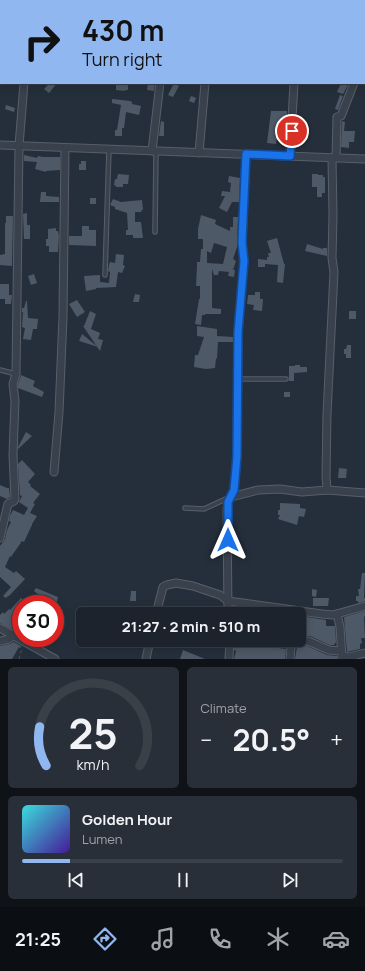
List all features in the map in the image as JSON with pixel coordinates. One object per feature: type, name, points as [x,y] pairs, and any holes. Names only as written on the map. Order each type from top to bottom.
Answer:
[{"type":"street","points":[[0,538],[8,504],[15,499],[13,455],[15,401],[13,384],[16,374],[19,146],[24,84]]},
{"type":"street","points":[[154,151],[160,84]]},
{"type":"street","points":[[199,152],[205,84]]},
{"type":"street","points":[[290,156],[294,84]]},
{"type":"street","points":[[328,490],[326,476],[327,414],[334,272],[332,258],[336,122],[337,117],[341,116],[354,84]]},
{"type":"street","points":[[0,145],[365,159]]},
{"type":"street","points":[[54,472],[59,412],[63,317],[65,148]]},
{"type":"street","points":[[228,607],[228,502],[234,490],[237,456],[239,379],[238,332],[244,261],[242,242],[246,154]]},
{"type":"street","points":[[231,497],[258,490],[280,489],[302,492],[328,490],[365,493]]},
{"type":"street","points":[[158,607],[163,587],[176,583],[220,595],[228,602],[322,614],[338,614],[365,606]]},
{"type":"street","points":[[338,614],[341,655]]},
{"type":"street","points":[[0,628],[12,635]]},
{"type":"street","points":[[0,641],[12,637]]},
{"type":"street","points":[[290,659],[291,647],[294,642],[308,641],[341,655],[350,657],[365,653]]},
{"type":"street","points":[[37,647],[55,659]]},
{"type":"street","points":[[146,659],[149,647]]},
{"type":"street","points":[[229,659],[230,647]]},
{"type":"lane","points":[[105,275],[109,149]]},
{"type":"lane","points":[[154,151],[155,232]]},
{"type":"lane","points":[[0,370],[16,374]]},
{"type":"lane","points":[[239,379],[286,379]]},
{"type":"lane","points":[[185,508],[204,509],[231,497]]},
{"type":"path","points":[[19,659],[23,647]]},
{"type":"building","points":[[49,84],[56,84],[49,93],[44,89]]},
{"type":"building","points":[[116,84],[128,84],[128,90],[116,90]]},
{"type":"building","points":[[148,84],[155,84],[154,91],[147,90]]},
{"type":"building","points":[[174,84],[179,86],[173,97],[168,95]]},
{"type":"building","points":[[341,84],[348,85],[343,94],[337,92]]},
{"type":"building","points":[[340,95],[343,96],[338,110],[335,109]]},
{"type":"building","points":[[191,96],[196,98],[194,103],[189,101]]},
{"type":"building","points":[[112,99],[130,101],[132,104],[141,106],[139,115],[126,112],[124,128],[122,128],[122,136],[115,136],[121,105],[112,103]]},
{"type":"building","points":[[6,105],[15,108],[14,112],[5,109]]},
{"type":"building","points":[[271,111],[287,111],[286,139],[277,138],[276,144],[267,143]]},
{"type":"building","points":[[161,121],[164,122],[164,136],[159,136]]},
{"type":"building","points":[[342,121],[345,122],[344,131],[355,131],[354,142],[349,142],[349,148],[341,147]]},
{"type":"building","points":[[298,128],[303,128],[302,140],[297,140],[296,132],[298,132]]},
{"type":"building","points":[[24,155],[37,158],[38,156],[60,157],[60,170],[46,172],[35,169],[37,162],[24,161]]},
{"type":"building","points":[[81,161],[86,161],[86,170],[79,170],[79,164],[81,164]]},
{"type":"building","points":[[118,174],[129,175],[128,184],[123,184],[123,187],[116,187],[114,185]]},
{"type":"building","points":[[312,174],[323,175],[323,177],[325,177],[325,193],[322,193],[322,197],[317,197],[317,187],[312,187]]},
{"type":"building","points":[[229,176],[240,178],[239,202],[232,202],[227,212],[219,208],[225,196],[221,196],[222,191],[230,192],[231,183],[228,182]]},
{"type":"building","points":[[41,192],[46,192],[46,196],[59,197],[59,202],[40,202]]},
{"type":"building","points":[[90,198],[96,198],[96,204],[90,204]]},
{"type":"building","points":[[113,199],[121,202],[142,200],[143,210],[141,210],[142,212],[135,212],[135,222],[141,222],[143,238],[133,238],[133,235],[126,235],[126,230],[128,230],[127,213],[115,209],[115,207],[110,205]]},
{"type":"building","points":[[27,213],[27,225],[30,225],[30,239],[24,239],[23,214]]},
{"type":"building","points":[[201,215],[216,220],[215,224],[230,231],[230,227],[233,227],[233,217],[238,217],[237,247],[233,259],[236,261],[233,270],[235,270],[234,277],[228,276],[229,272],[219,271],[218,275],[214,275],[212,269],[212,308],[221,309],[221,314],[202,315],[201,325],[195,324],[200,299],[200,286],[196,286],[197,262],[200,262],[201,249],[203,249],[203,239],[198,239],[198,229]],"holes":[[[214,243],[227,247],[223,264],[207,263],[207,251],[211,253]]]},
{"type":"building","points":[[6,216],[13,216],[12,266],[0,265],[0,255],[5,254]]},
{"type":"building","points":[[82,226],[89,226],[89,230],[96,230],[96,246],[69,245],[69,236],[82,236]]},
{"type":"building","points":[[56,228],[59,236],[58,252],[49,252],[49,246],[46,246],[48,229]]},
{"type":"building","points":[[277,238],[285,264],[283,283],[277,282],[278,265],[265,264],[265,267],[258,267],[258,259],[267,260],[267,257],[269,257],[268,253],[271,253],[267,241]]},
{"type":"building","points":[[307,244],[323,249],[327,248],[327,256],[305,251]]},
{"type":"building","points":[[116,254],[124,255],[123,265],[125,266],[122,273],[118,272],[116,287],[96,288],[86,291],[84,276],[100,275],[100,282],[109,283],[109,265],[110,262],[115,263]]},
{"type":"building","points":[[34,274],[37,283],[31,285],[28,276]]},
{"type":"building","points":[[0,284],[9,284],[9,295],[12,295],[11,304],[5,304],[5,299],[0,299]]},
{"type":"building","points":[[255,292],[260,292],[260,299],[263,299],[262,311],[253,310],[254,305],[247,304],[248,295],[255,295]]},
{"type":"building","points":[[135,294],[140,295],[139,302],[133,302]]},
{"type":"building","points":[[77,300],[85,312],[77,317],[69,304]]},
{"type":"building","points":[[26,301],[28,318],[38,319],[37,329],[33,329],[31,340],[23,339],[25,328],[22,327],[22,308],[24,308]]},
{"type":"building","points":[[90,311],[96,314],[91,329],[100,333],[98,339],[103,340],[100,351],[83,326]]},
{"type":"building","points":[[349,311],[356,311],[356,319],[349,319]]},
{"type":"building","points":[[197,326],[217,329],[217,336],[233,337],[233,342],[218,342],[215,368],[206,369],[194,367],[195,355],[198,355],[204,337],[197,336]]},
{"type":"building","points":[[82,334],[98,347],[79,341]]},
{"type":"building","points":[[347,345],[351,345],[351,358],[346,358],[346,354],[344,354],[344,349],[346,349]]},
{"type":"building","points":[[295,365],[307,367],[307,372],[294,373],[294,381],[289,381],[289,366]]},
{"type":"building","points":[[21,375],[35,381],[33,386],[44,392],[42,397],[18,388]]},
{"type":"building","points":[[284,392],[290,392],[290,397],[284,397]]},
{"type":"building","points":[[26,432],[32,436],[18,449],[18,447]]},
{"type":"building","points":[[22,460],[35,474],[28,482],[31,485],[30,486],[40,494],[33,503],[35,504],[30,513],[37,516],[24,542],[22,541],[11,557],[10,556],[5,567],[14,573],[16,571],[25,579],[6,598],[3,596],[11,587],[0,577],[0,546],[5,539],[11,522],[9,521],[10,516],[13,510],[24,515],[28,508],[19,502],[22,496],[20,495],[18,464]]},
{"type":"building","points":[[339,468],[347,469],[346,478],[338,478]]},
{"type":"building","points":[[0,485],[9,488],[10,497],[7,499],[0,496]]},
{"type":"building","points":[[280,503],[300,504],[300,508],[306,509],[304,517],[299,516],[297,525],[278,519],[280,515],[278,515],[278,510],[280,510]]},
{"type":"building","points":[[362,573],[365,573],[365,601],[358,603],[358,601],[356,601],[356,596],[359,596],[358,589],[360,589]]},
{"type":"building","points":[[36,588],[53,595],[37,595],[38,594],[34,591]]},
{"type":"building","points":[[312,589],[317,590],[316,597],[312,596]]},
{"type":"building","points":[[131,591],[136,591],[136,601],[130,601]]},
{"type":"building","points":[[313,598],[329,598],[328,606],[313,606]]},
{"type":"building","points":[[12,608],[12,629],[0,623],[0,615],[3,612],[4,614],[9,609],[10,610]]},
{"type":"building","points":[[365,611],[365,638],[361,638],[362,643],[360,644],[360,649],[347,652],[344,617]]},
{"type":"building","points":[[306,617],[326,620],[326,626],[335,626],[336,642],[334,645],[330,645],[310,636],[306,636]]},
{"type":"building","points":[[12,643],[12,647],[19,647],[12,659],[0,659],[0,646]]},
{"type":"building","points":[[306,646],[327,655],[337,656],[337,659],[295,659],[297,647]]},
{"type":"building","points":[[234,647],[278,647],[286,649],[285,659],[234,659],[236,651],[234,650]]},
{"type":"building","points":[[183,650],[205,659],[180,659]]},
{"type":"route","points":[[228,540],[228,502],[234,490],[237,456],[239,379],[238,332],[244,261],[242,242],[246,154],[290,156],[292,131]]}]
